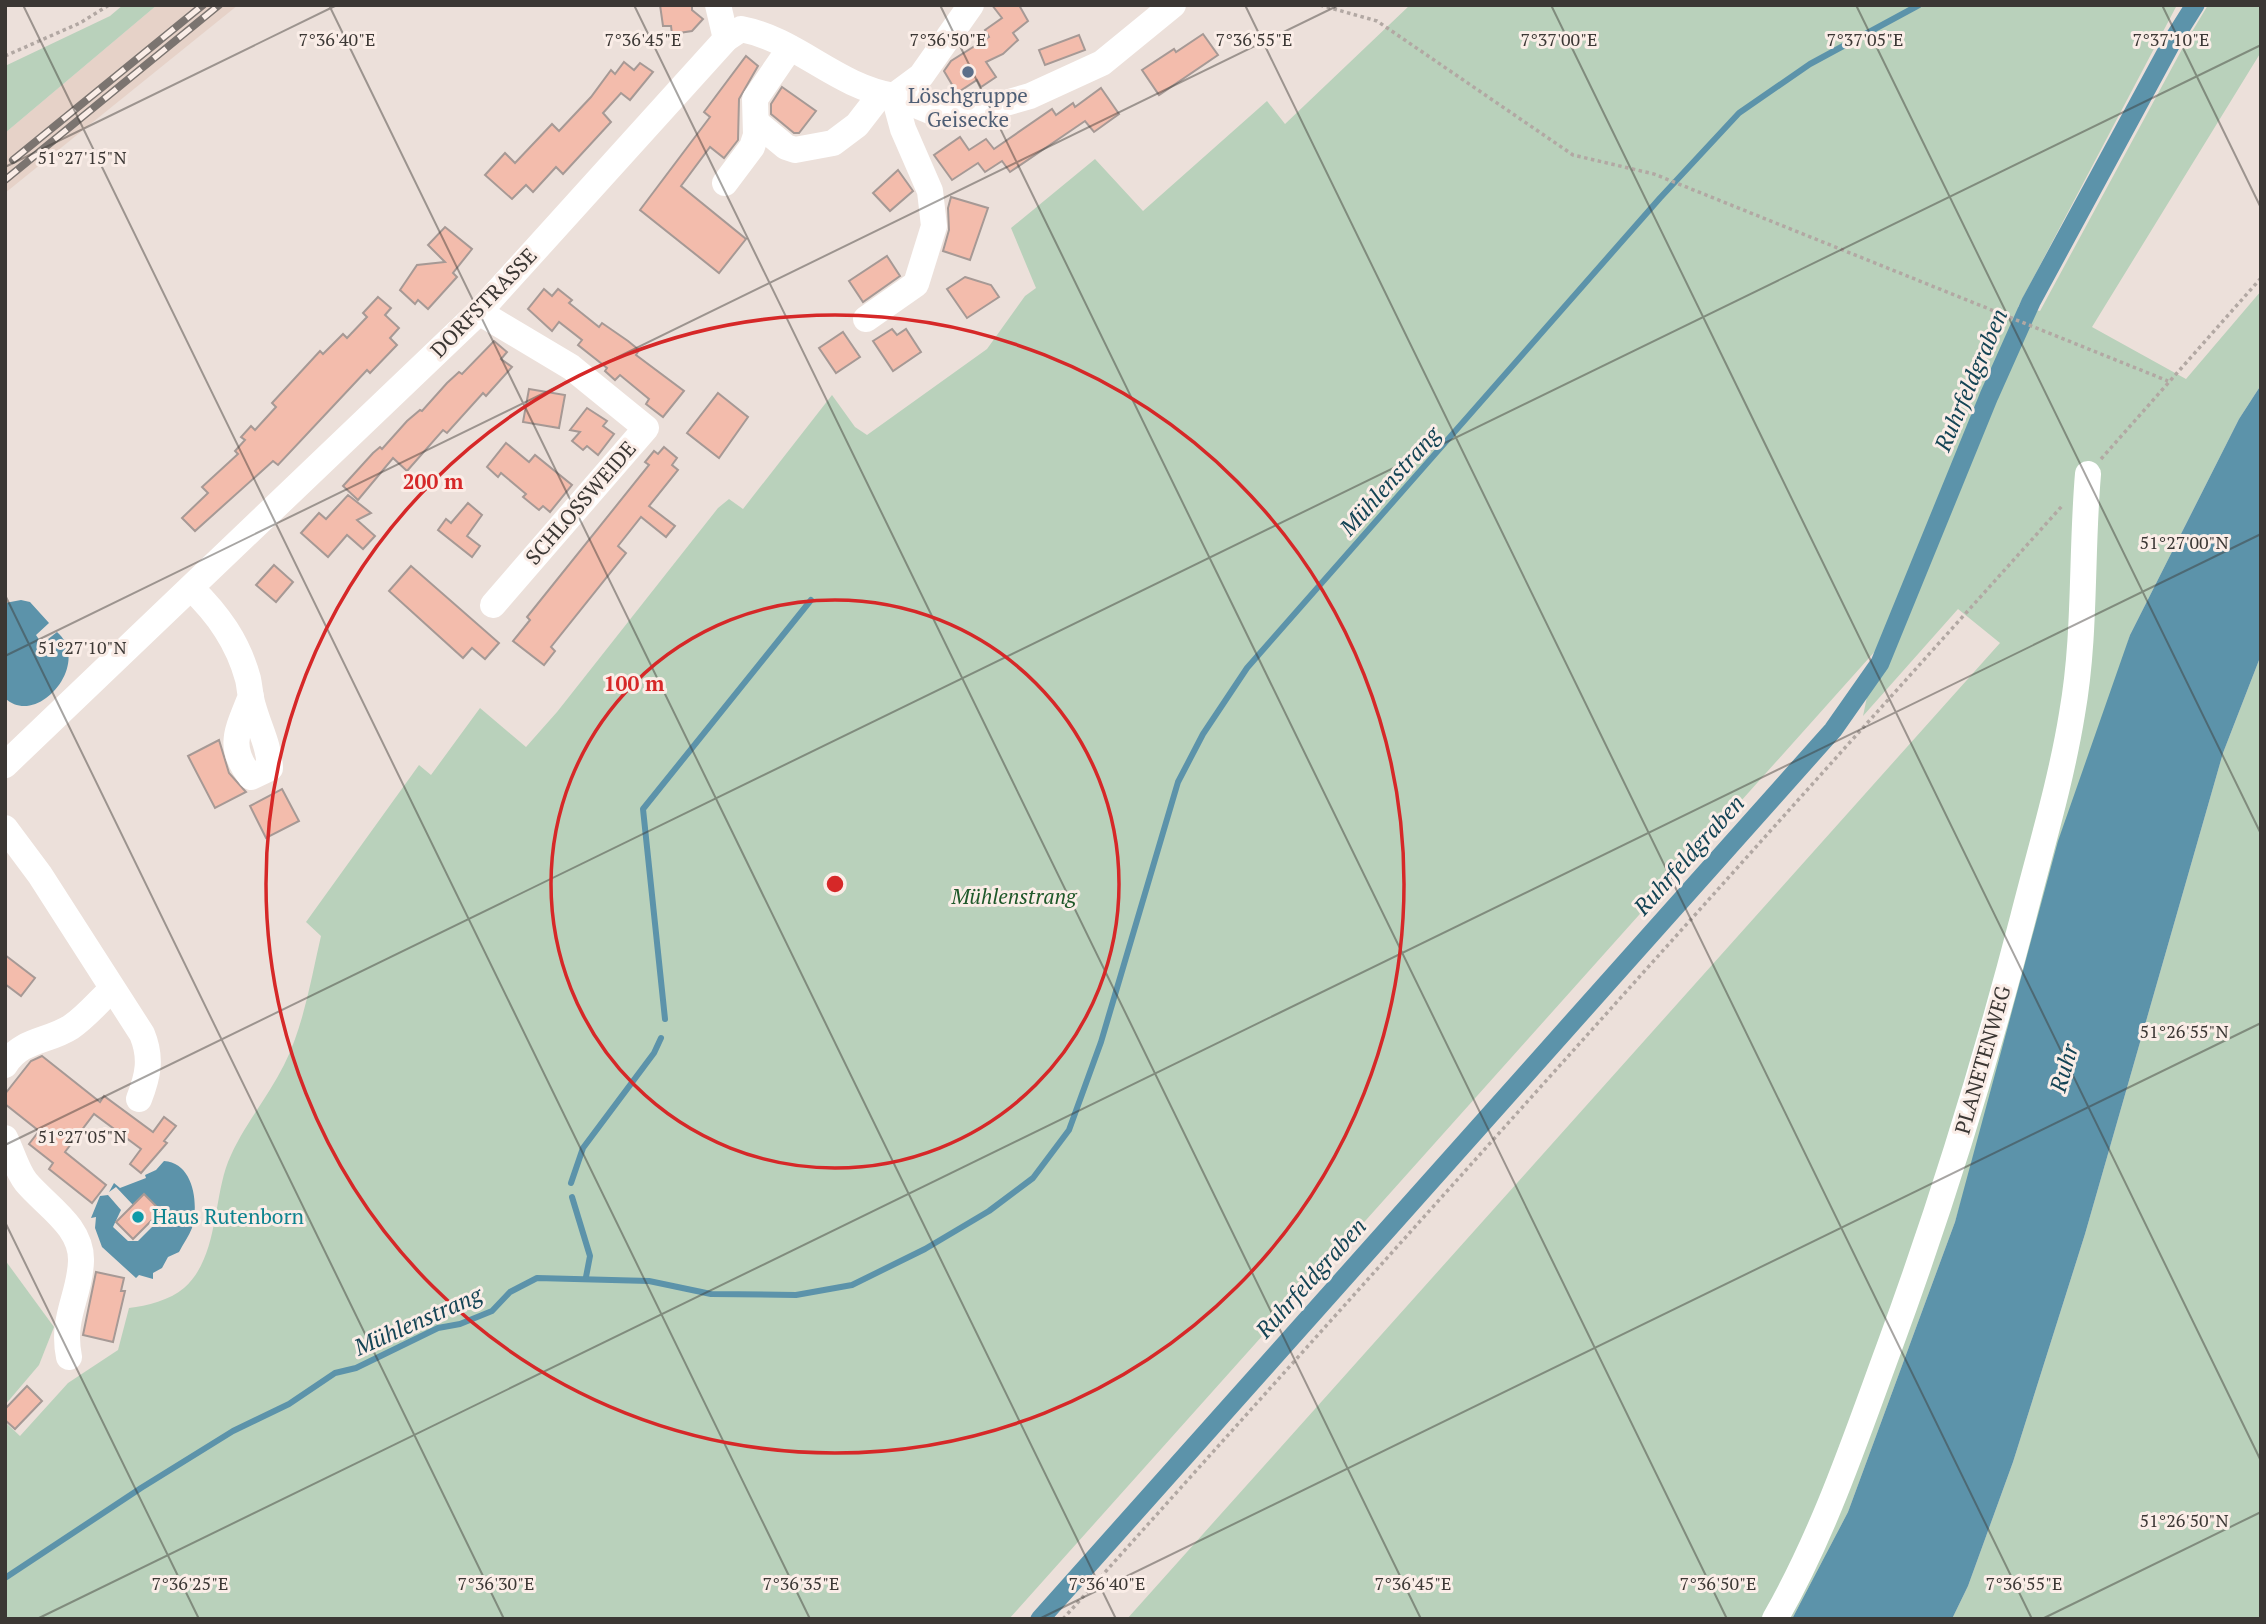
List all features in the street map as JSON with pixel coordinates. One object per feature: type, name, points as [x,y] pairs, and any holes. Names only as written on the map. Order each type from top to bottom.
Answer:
[{"type":"street","points":[[718,5],[726,39],[741,29],[765,34],[866,91],[888,95],[930,111],[995,106],[1030,96],[1102,63],[1173,5]]},
{"type":"street","points":[[757,123],[786,147],[795,150],[833,143],[857,125],[888,95],[920,76],[971,5]]},
{"type":"street","name":"DORFSTRASSE","points":[[5,765],[479,312],[726,39]]},
{"type":"street","points":[[725,183],[752,147],[757,123],[755,99],[790,48]]},
{"type":"street","points":[[866,319],[916,284],[934,226],[929,191],[888,95]]},
{"type":"street","name":"SCHLOSSWEIDE","points":[[479,312],[571,367],[646,428],[493,605]]},
{"type":"street","name":"PLANETENWEG","points":[[1775,1619],[1804,1567],[1850,1454],[1926,1248],[1989,1048],[2072,714],[2081,635],[2083,531],[2088,474]]},
{"type":"street","points":[[191,588],[232,636],[251,696]]},
{"type":"street","points":[[8,838],[40,875],[134,1019],[149,1049],[147,1080],[139,1099]]},
{"type":"street","points":[[8,1055],[71,1027],[112,989]]},
{"type":"street","points":[[5,1138],[24,1180],[64,1220],[75,1236],[81,1260],[65,1335],[69,1357]]},
{"type":"path","points":[[5,56],[80,23],[109,5]]},
{"type":"path","points":[[1320,5],[1377,21],[1573,155],[1654,174],[2168,381]]},
{"type":"path","points":[[1063,1619],[2053,518],[2168,381],[2261,278]]},
{"type":"shaded area","points":[[157,5],[238,5],[5,193],[5,133]]},
{"type":"green space","points":[[123,5],[157,5],[5,133],[5,66],[110,16]]},
{"type":"green space","name":"Mühlenstrang","points":[[1410,5],[2177,5],[2018,307],[2040,311],[2208,5],[2261,5],[2261,52],[2092,327],[2186,379],[2261,291],[2261,385],[2239,419],[2130,635],[1955,1222],[1848,1512],[1792,1619],[1127,1619],[2000,643],[1958,609],[1863,716],[1877,649],[1009,1619],[5,1619],[5,1422],[20,1436],[68,1383],[118,1350],[129,1308],[172,1296],[195,1276],[209,1245],[228,1162],[240,1137],[284,1065],[302,1018],[321,936],[306,922],[419,765],[431,775],[480,708],[526,747],[557,712],[718,508],[729,499],[743,509],[832,395],[855,427],[867,435],[987,349],[1025,296],[1036,288],[1011,228],[1095,159],[1143,211],[1267,101],[1285,124]]},
{"type":"green space","points":[[2261,655],[2261,1619],[1952,1619],[1968,1586],[2013,1462],[2085,1234],[2223,753]]},
{"type":"green space","points":[[5,1260],[54,1327],[39,1365],[5,1405]]},
{"type":"water","name":"Ruhr","points":[[2261,385],[2261,655],[2223,753],[2085,1234],[2013,1462],[1968,1586],[1952,1619],[1792,1619],[1848,1512],[1955,1222],[2058,841],[2130,635],[2239,419]]},
{"type":"water","points":[[21,600],[30,602],[49,623],[36,635],[42,644],[57,632],[66,645],[69,660],[65,675],[56,688],[45,699],[32,705],[18,705],[5,698],[5,603]]},
{"type":"water","points":[[164,1161],[174,1163],[182,1169],[192,1186],[195,1208],[192,1228],[179,1252],[168,1257],[162,1268],[153,1273],[153,1279],[139,1275],[136,1278],[102,1247],[95,1228],[96,1217],[91,1218],[100,1196],[108,1195],[121,1210],[113,1227],[128,1241],[138,1241],[160,1219],[161,1211],[144,1194],[133,1205],[116,1187],[109,1192],[114,1183],[120,1188],[146,1178],[145,1175],[156,1170]]},
{"type":"building","points":[[660,5],[692,5],[692,10],[703,19],[692,31],[672,34],[671,26],[663,26]]},
{"type":"building","points":[[992,5],[1019,5],[1028,21],[1013,33],[1018,40],[1003,54],[986,62],[996,77],[981,87],[977,80],[957,93],[944,71],[951,61],[989,37],[985,30],[1002,18]]},
{"type":"building","points":[[1203,34],[1218,55],[1159,95],[1142,70]]},
{"type":"building","points":[[1079,35],[1085,50],[1045,65],[1039,50]]},
{"type":"building","points":[[746,56],[758,66],[739,99],[738,140],[724,158],[710,147],[681,186],[746,239],[719,273],[640,210],[710,117],[704,112]]},
{"type":"building","points":[[624,62],[634,70],[640,63],[653,72],[630,100],[621,93],[603,113],[611,122],[563,174],[556,167],[533,192],[526,185],[512,199],[485,175],[505,153],[515,163],[552,124],[559,131],[591,97],[611,70],[615,74]]},
{"type":"building","points":[[782,87],[816,111],[799,133],[794,133],[771,114],[771,104]]},
{"type":"building","points":[[1101,88],[1119,114],[1094,132],[1085,121],[1010,172],[1002,161],[985,172],[978,163],[952,180],[934,155],[960,137],[969,150],[986,139],[994,149],[1052,109],[1056,115],[1073,103],[1075,107]]},
{"type":"building","points":[[898,170],[913,191],[890,211],[873,193]]},
{"type":"building","points":[[951,197],[988,208],[970,260],[943,251],[949,230],[948,208]]},
{"type":"building","points":[[445,227],[472,249],[453,273],[457,277],[428,309],[418,300],[415,304],[400,290],[417,265],[445,262],[428,245]]},
{"type":"building","points":[[887,256],[900,276],[863,302],[849,281]]},
{"type":"building","points":[[965,277],[991,285],[999,297],[967,318],[947,289]]},
{"type":"building","points":[[544,289],[552,296],[558,289],[572,300],[569,303],[599,327],[602,323],[628,341],[639,350],[636,355],[684,391],[663,417],[646,404],[649,399],[620,375],[615,380],[605,371],[607,368],[578,345],[582,340],[559,322],[552,331],[528,309]]},
{"type":"building","points":[[378,297],[391,308],[385,315],[399,328],[390,338],[397,345],[370,373],[367,370],[278,465],[273,461],[195,531],[182,518],[208,493],[202,487],[238,454],[235,451],[245,440],[241,437],[251,426],[255,430],[276,407],[272,403],[320,351],[323,354],[343,334],[347,338],[367,317],[363,313]]},
{"type":"building","points":[[892,329],[897,335],[906,329],[921,352],[893,371],[873,341]]},
{"type":"building","points":[[843,332],[860,357],[836,373],[819,348]]},
{"type":"building","points":[[494,341],[507,352],[501,359],[512,367],[486,396],[483,393],[447,433],[443,430],[407,471],[393,458],[358,500],[343,486],[373,453],[380,447],[382,449],[407,421],[422,411],[447,383],[459,372],[462,374]]},
{"type":"building","points":[[529,389],[565,395],[559,428],[523,422]]},
{"type":"building","points":[[718,393],[748,417],[719,458],[687,433]]},
{"type":"building","points":[[587,408],[607,421],[603,426],[614,434],[598,455],[587,446],[583,450],[572,441],[580,432],[570,430]]},
{"type":"building","points":[[506,443],[529,462],[535,455],[572,485],[550,512],[543,506],[539,510],[523,497],[526,494],[501,473],[498,477],[487,467]]},
{"type":"building","points":[[664,447],[677,458],[672,465],[678,470],[649,506],[675,526],[666,537],[641,517],[618,546],[626,553],[551,647],[555,651],[544,665],[513,641],[530,620],[527,617],[649,465],[645,462],[654,451],[658,454]]},
{"type":"building","points":[[348,495],[371,513],[357,520],[375,536],[363,549],[347,535],[328,557],[301,533],[319,513],[326,519]]},
{"type":"building","points":[[468,503],[482,515],[467,536],[480,546],[472,557],[438,530],[446,519],[451,523]]},
{"type":"building","points":[[274,565],[293,582],[276,602],[256,585]]},
{"type":"building","points":[[411,566],[499,643],[485,659],[472,648],[463,658],[389,591]]},
{"type":"building","points":[[219,740],[229,773],[246,792],[215,808],[188,756]]},
{"type":"building","points":[[282,789],[299,821],[266,838],[250,806]]},
{"type":"building","points":[[5,955],[35,978],[21,996],[5,984]]},
{"type":"building","points":[[42,1056],[100,1102],[104,1096],[153,1132],[164,1117],[176,1126],[164,1141],[167,1143],[141,1173],[130,1164],[141,1149],[94,1114],[65,1152],[106,1185],[92,1203],[49,1169],[53,1163],[29,1144],[39,1131],[5,1104],[5,1094],[31,1061]]},
{"type":"building","name":"Haus Rutenborn","points":[[144,1194],[161,1211],[133,1239],[116,1222]]},
{"type":"building","points":[[96,1272],[124,1278],[121,1291],[125,1291],[113,1342],[83,1335]]},
{"type":"building","points":[[27,1386],[42,1401],[15,1429],[5,1420],[5,1409]]},
{"type":"waterway","name":"Mühlenstrang","points":[[5,1578],[141,1488],[233,1431],[289,1404],[335,1373],[356,1368],[438,1328],[460,1324],[492,1311],[510,1292],[537,1278],[649,1281],[711,1294],[796,1295],[852,1285],[925,1249],[989,1211],[1033,1178],[1069,1130],[1101,1042],[1178,782],[1203,734],[1247,668],[1660,198],[1739,113],[1810,64],[1919,5]]},
{"type":"waterway","name":"Ruhrfeldgraben","points":[[1040,1619],[1833,730],[1880,663],[1989,396],[2031,302],[2173,40],[2195,5]]},
{"type":"waterway","points":[[665,1019],[643,809],[811,600]]},
{"type":"waterway","points":[[571,1183],[583,1148],[654,1053],[661,1038]]},
{"type":"waterway","points":[[572,1197],[590,1256],[586,1277]]},
{"type":"railway","points":[[13,160],[203,5]]},
{"type":"railway","points":[[5,180],[219,5]]},
{"type":"place","name":"Löschgruppe Geisecke","points":[[968,72]]},
{"type":"place","name":"Haus Rutenborn","points":[[138,1217]]}]
